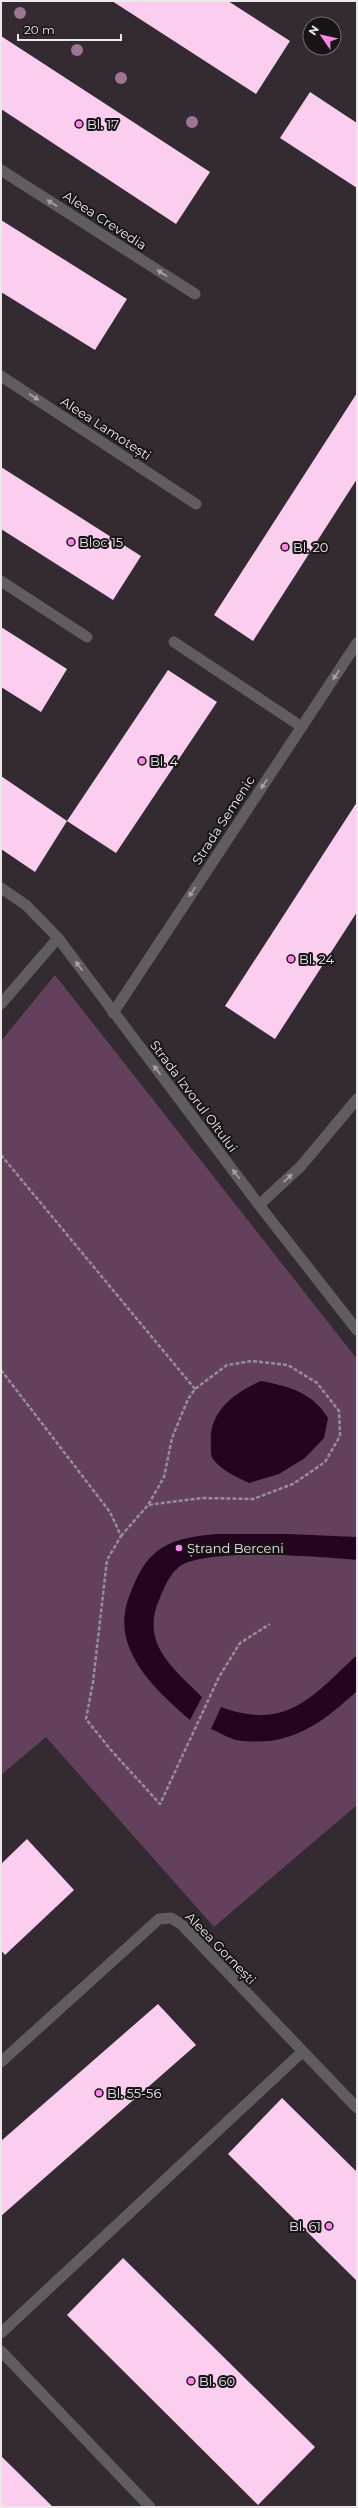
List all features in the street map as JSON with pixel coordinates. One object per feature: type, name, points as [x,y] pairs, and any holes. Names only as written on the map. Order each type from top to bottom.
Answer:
[{"type":"street","name":"Aleea Crevedia","points":[[1,170],[195,294]]},
{"type":"street","name":"Aleea Lamotești","points":[[1,376],[196,504]]},
{"type":"street","points":[[1,581],[87,637]]},
{"type":"street","points":[[174,642],[302,727]]},
{"type":"street","name":"Strada Semenic","points":[[113,1012],[357,643]]},
{"type":"street","name":"Strada Izvorul Oltului","points":[[1,888],[26,905],[58,938],[259,1205],[357,1330]]},
{"type":"street","points":[[1,1004],[58,938]]},
{"type":"street","points":[[259,1205],[301,1166],[357,1100]]},
{"type":"street","name":"Aleea Gornești","points":[[1,2062],[159,1919],[171,1918],[181,1924],[301,2052],[357,2108]]},
{"type":"street","points":[[1,2333],[301,2052]]},
{"type":"street","points":[[1,2352],[150,2507]]},
{"type":"path","points":[[1,1155],[195,1389]]},
{"type":"path","points":[[148,1505],[202,1498],[253,1499],[293,1484],[325,1462],[340,1436],[339,1411],[318,1384],[288,1365],[252,1361],[227,1365],[195,1389],[188,1399],[172,1438],[164,1477],[148,1505],[121,1536],[107,1560],[86,1719],[110,1749],[160,1804],[220,1677],[240,1643],[270,1624]]},
{"type":"path","points":[[1,1370],[110,1512],[121,1536]]},
{"type":"shaded area","name":"Ștrand Berceni","points":[[55,975],[357,1359],[357,1805],[214,1927],[46,1737],[1,1775],[1,1041]]},
{"type":"shaded area","points":[[261,1381],[281,1385],[299,1392],[315,1402],[328,1418],[324,1438],[305,1458],[279,1474],[249,1483],[225,1470],[213,1459],[211,1456],[211,1433],[218,1413],[225,1405],[241,1391]]},
{"type":"shaded area","points":[[216,1534],[288,1534],[357,1537],[357,1560],[318,1557],[238,1555],[213,1557],[193,1561],[175,1570],[167,1582],[159,1600],[154,1616],[154,1630],[157,1643],[171,1666],[202,1697],[190,1720],[155,1687],[135,1660],[128,1645],[125,1629],[125,1613],[130,1593],[135,1582],[149,1559],[158,1551],[167,1545],[178,1541]]},
{"type":"shaded area","points":[[357,1655],[357,1691],[316,1724],[288,1737],[255,1742],[236,1740],[211,1729],[221,1707],[244,1713],[264,1715],[281,1712],[297,1706],[312,1696]]},
{"type":"building","points":[[112,1],[228,1],[290,41],[256,94]]},
{"type":"building","name":"Bl. 17","points":[[1,36],[210,172],[176,224],[1,109]]},
{"type":"building","points":[[310,92],[357,123],[357,188],[280,138]]},
{"type":"building","points":[[1,220],[127,299],[95,350],[1,292]]},
{"type":"building","name":"Bl. 20","points":[[357,393],[357,479],[253,641],[214,615]]},
{"type":"building","name":"Bloc 15","points":[[1,467],[141,556],[113,600],[1,529]]},
{"type":"building","points":[[1,627],[67,669],[41,712],[1,687]]},
{"type":"building","name":"Bl. 4","points":[[168,670],[217,702],[116,853],[67,821]]},
{"type":"building","points":[[1,776],[67,821],[35,872],[1,849]]},
{"type":"building","name":"Bl. 24","points":[[357,802],[357,912],[275,1039],[225,1006]]},
{"type":"building","points":[[27,1839],[74,1890],[5,1955],[1,1950],[1,1864]]},
{"type":"building","name":"Bl. 55-56","points":[[158,2004],[196,2045],[1,2216],[1,2141]]},
{"type":"building","name":"Bl. 61","points":[[282,2098],[357,2172],[357,2281],[228,2154]]},
{"type":"building","name":"Bl. 60","points":[[123,2258],[315,2447],[258,2505],[67,2315]]},
{"type":"building","points":[[1,2456],[53,2507],[1,2507]]},
{"type":"place","name":"Bl. 17","points":[[79,124]]},
{"type":"place","name":"Bloc 15","points":[[71,542]]},
{"type":"place","name":"Bl. 20","points":[[285,547]]},
{"type":"place","name":"Bl. 4","points":[[142,761]]},
{"type":"place","name":"Bl. 24","points":[[291,959]]},
{"type":"place","name":"Ștrand Berceni","points":[[179,1548]]},
{"type":"place","name":"Bl. 55-56","points":[[99,2093]]},
{"type":"place","name":"Bl. 61","points":[[329,2226]]},
{"type":"place","name":"Bl. 60","points":[[191,2381]]}]
